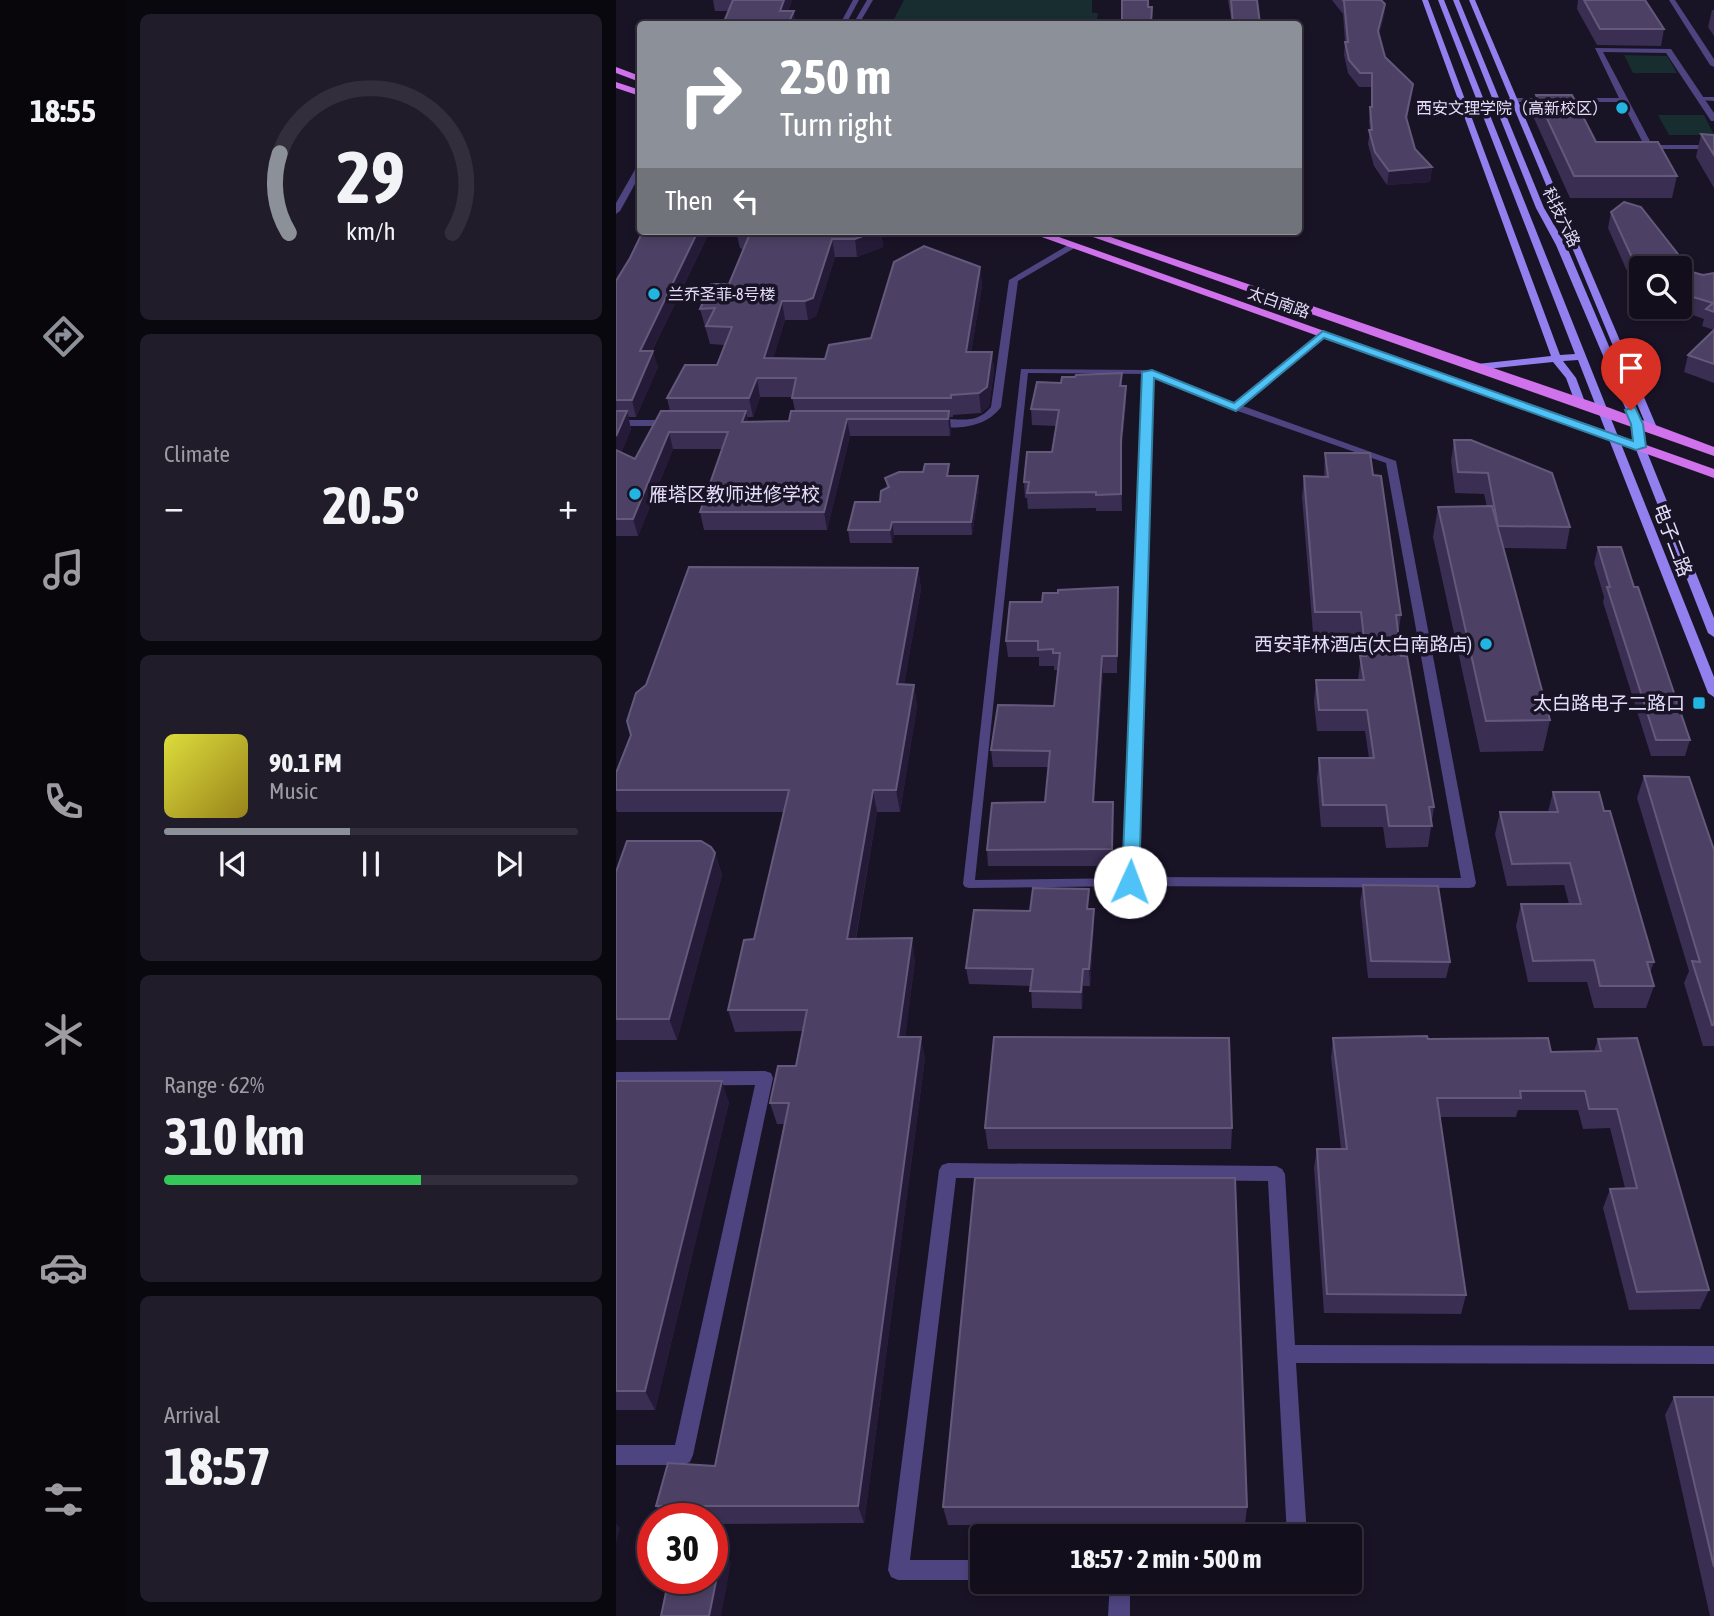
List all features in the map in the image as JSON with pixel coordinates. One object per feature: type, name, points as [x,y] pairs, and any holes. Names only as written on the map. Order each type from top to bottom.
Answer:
[{"type":"main road","points":[[1425,0],[1557,360],[1571,378],[1580,402]]},
{"type":"main road","name":"科技六路","points":[[1441,0],[1616,438]]},
{"type":"main road","name":"科技六路","points":[[1456,0],[1540,208],[1561,244],[1637,424],[1640,447]]},
{"type":"main road","points":[[1472,0],[1653,430]]},
{"type":"main road","points":[[616,70],[637,78]]},
{"type":"main road","points":[[616,85],[637,92]]},
{"type":"main road","name":"太白南路","points":[[1042,235],[1714,474]]},
{"type":"main road","name":"太白南路","points":[[1094,235],[1580,402],[1714,452]]},
{"type":"main road","points":[[1477,367],[1583,356]]},
{"type":"main road","name":"电子二路","points":[[1616,438],[1714,693]]},
{"type":"main road","name":"电子二路","points":[[1640,447],[1714,633]]},
{"type":"street","points":[[845,21],[856,0]]},
{"type":"street","points":[[858,21],[870,0]]},
{"type":"street","points":[[1672,0],[1714,65]]},
{"type":"street","points":[[1714,119],[1668,51],[1598,50],[1649,147],[1714,147]]},
{"type":"street","points":[[1481,100],[1624,100]]},
{"type":"street","points":[[616,211],[637,173]]},
{"type":"street","points":[[920,423],[971,422],[993,414],[1014,280],[1073,246]]},
{"type":"street","points":[[1236,407],[1323,334]]},
{"type":"street","points":[[1148,372],[1236,407],[1391,461],[1469,883],[1130,882],[1148,372]]},
{"type":"street","points":[[616,423],[685,423]]},
{"type":"street","points":[[616,1079],[765,1078],[683,1455],[616,1455]]},
{"type":"street","points":[[970,1570],[898,1570],[948,1170],[1276,1174],[1296,1524]]},
{"type":"street","points":[[1287,1354],[1714,1355]]},
{"type":"street","points":[[1119,1616],[1120,1594]]},
{"type":"lane","points":[[1702,99],[1714,99]]},
{"type":"lane","points":[[1130,882],[969,884],[1024,371],[1148,372]]},
{"type":"green space","points":[[904,0],[1092,0],[1092,13],[1098,13],[1097,20],[893,21]]},
{"type":"green space","points":[[1624,55],[1667,56],[1677,73],[1633,73]]},
{"type":"green space","points":[[1658,115],[1704,115],[1714,135],[1669,135]]},
{"type":"building","points":[[733,0],[784,0],[780,11],[794,11],[789,21],[724,21]]},
{"type":"building","points":[[1122,0],[1148,0],[1148,7],[1152,7],[1151,21],[1122,21]]},
{"type":"building","points":[[1231,0],[1257,0],[1260,21],[1233,21]]},
{"type":"building","points":[[1343,0],[1381,0],[1385,4],[1378,31],[1385,57],[1413,84],[1406,117],[1415,149],[1432,167],[1389,171],[1375,152],[1369,130],[1372,130],[1372,73],[1360,73],[1349,60],[1345,42],[1348,42]]},
{"type":"building","points":[[1584,0],[1645,0],[1664,29],[1600,29]]},
{"type":"building","points":[[1536,95],[1572,95],[1596,142],[1658,142],[1677,176],[1574,176]]},
{"type":"building","points":[[1701,134],[1714,135],[1714,155]]},
{"type":"building","points":[[1624,202],[1641,207],[1679,256],[1631,256],[1611,212]]},
{"type":"building","points":[[641,235],[696,235],[640,351],[653,351],[632,400],[616,400],[616,281]]},
{"type":"building","points":[[747,235],[866,235],[855,239],[832,239],[813,298],[805,301],[782,301],[764,358],[825,359],[829,345],[871,338],[894,262],[924,246],[980,267],[966,352],[992,352],[987,387],[979,393],[951,395],[951,398],[792,398],[796,378],[757,378],[749,398],[667,398],[685,365],[717,365],[732,327],[706,326],[715,308],[700,309],[711,284],[729,284],[749,236]]},
{"type":"building","points":[[1692,272],[1703,275],[1714,273],[1714,312],[1706,309],[1713,303],[1692,297]]},
{"type":"building","points":[[1714,330],[1714,364],[1688,355]]},
{"type":"building","points":[[1122,373],[1120,386],[1126,386],[1121,440],[1121,494],[1027,493],[1029,482],[1024,482],[1027,452],[1052,452],[1059,410],[1031,409],[1037,382],[1061,383],[1062,377]]},
{"type":"building","points":[[616,411],[627,411],[616,436]]},
{"type":"building","points":[[661,411],[746,411],[742,422],[789,421],[791,411],[949,411],[948,419],[847,419],[824,512],[700,512],[728,432],[669,432],[633,519],[616,519],[616,450],[635,459]]},
{"type":"building","points":[[1454,440],[1471,440],[1552,473],[1570,527],[1498,526],[1488,473],[1458,472]]},
{"type":"building","points":[[1325,453],[1370,453],[1373,475],[1381,476],[1401,615],[1396,615],[1401,656],[1407,656],[1434,807],[1429,807],[1432,826],[1389,826],[1386,805],[1323,805],[1319,758],[1374,758],[1367,710],[1319,710],[1316,680],[1364,680],[1360,656],[1366,656],[1361,612],[1315,612],[1304,476],[1328,477]]},
{"type":"building","points":[[925,464],[949,464],[947,476],[978,476],[971,522],[892,522],[890,530],[848,530],[855,502],[880,502],[881,491],[889,487],[885,478],[899,472],[923,472]]},
{"type":"building","name":"西安菲林酒店(太白南路店)","points":[[1492,506],[1550,720],[1486,721],[1438,507]]},
{"type":"building","points":[[1598,547],[1621,547],[1634,587],[1638,587],[1690,740],[1656,740],[1607,587],[1610,587]]},
{"type":"building","points":[[689,567],[918,568],[897,684],[914,685],[896,790],[873,790],[847,939],[912,938],[898,1037],[921,1037],[858,1506],[657,1503],[668,1463],[715,1466],[789,1103],[770,1103],[778,1066],[796,1066],[807,1010],[728,1010],[744,940],[754,939],[789,790],[616,790],[616,773],[631,735],[627,721],[636,693],[646,685]]},
{"type":"building","points":[[1118,587],[1117,656],[1102,656],[1093,802],[1113,802],[1112,849],[987,850],[992,803],[1045,802],[1050,751],[991,750],[998,705],[1054,706],[1060,653],[1053,653],[1053,649],[1038,650],[1038,641],[1006,641],[1010,602],[1042,602],[1043,593],[1058,593],[1058,590]]},
{"type":"building","points":[[1644,776],[1689,777],[1714,850],[1714,1025],[1692,961],[1700,962]]},
{"type":"building","points":[[1553,792],[1599,792],[1604,811],[1610,811],[1654,962],[1647,962],[1654,986],[1600,986],[1594,960],[1533,961],[1521,904],[1581,904],[1570,863],[1512,864],[1500,812],[1558,812]]},
{"type":"building","points":[[627,841],[701,841],[715,853],[669,1019],[616,1019],[616,872]]},
{"type":"building","points":[[1363,885],[1438,886],[1450,962],[1371,961]]},
{"type":"building","points":[[1033,888],[1089,889],[1087,909],[1094,909],[1089,969],[1083,969],[1081,992],[1030,991],[1033,969],[966,968],[974,910],[1030,911]]},
{"type":"building","points":[[1427,1036],[1428,1039],[1548,1038],[1551,1052],[1601,1051],[1598,1039],[1637,1038],[1709,1290],[1637,1292],[1610,1189],[1637,1188],[1617,1109],[1589,1109],[1585,1091],[1520,1091],[1521,1098],[1437,1098],[1466,1295],[1327,1294],[1317,1149],[1347,1149],[1333,1038]]},
{"type":"building","points":[[994,1037],[1229,1038],[1232,1128],[985,1128]]},
{"type":"building","points":[[616,1081],[722,1081],[645,1391],[616,1391]]},
{"type":"building","points":[[975,1178],[1235,1178],[1247,1507],[943,1507]]},
{"type":"building","points":[[1674,1397],[1714,1397],[1714,1567]]},
{"type":"building","points":[[666,1594],[713,1594],[709,1616],[661,1616]]},
{"type":"place","name":"西安文理学院（高新校区）","points":[[1622,108]]},
{"type":"place","name":"兰乔圣菲-8号楼","points":[[654,294]]},
{"type":"place","name":"雁塔区教师进修学校","points":[[635,494]]},
{"type":"place","name":"西安菲林酒店(太白南路店)","points":[[1486,644]]},
{"type":"place","name":"太白路电子二路口","points":[[1699,703]]},
{"type":"route","points":[[1130,882],[1148,372],[1236,407],[1323,334],[1640,447],[1637,424],[1631,410]]}]
